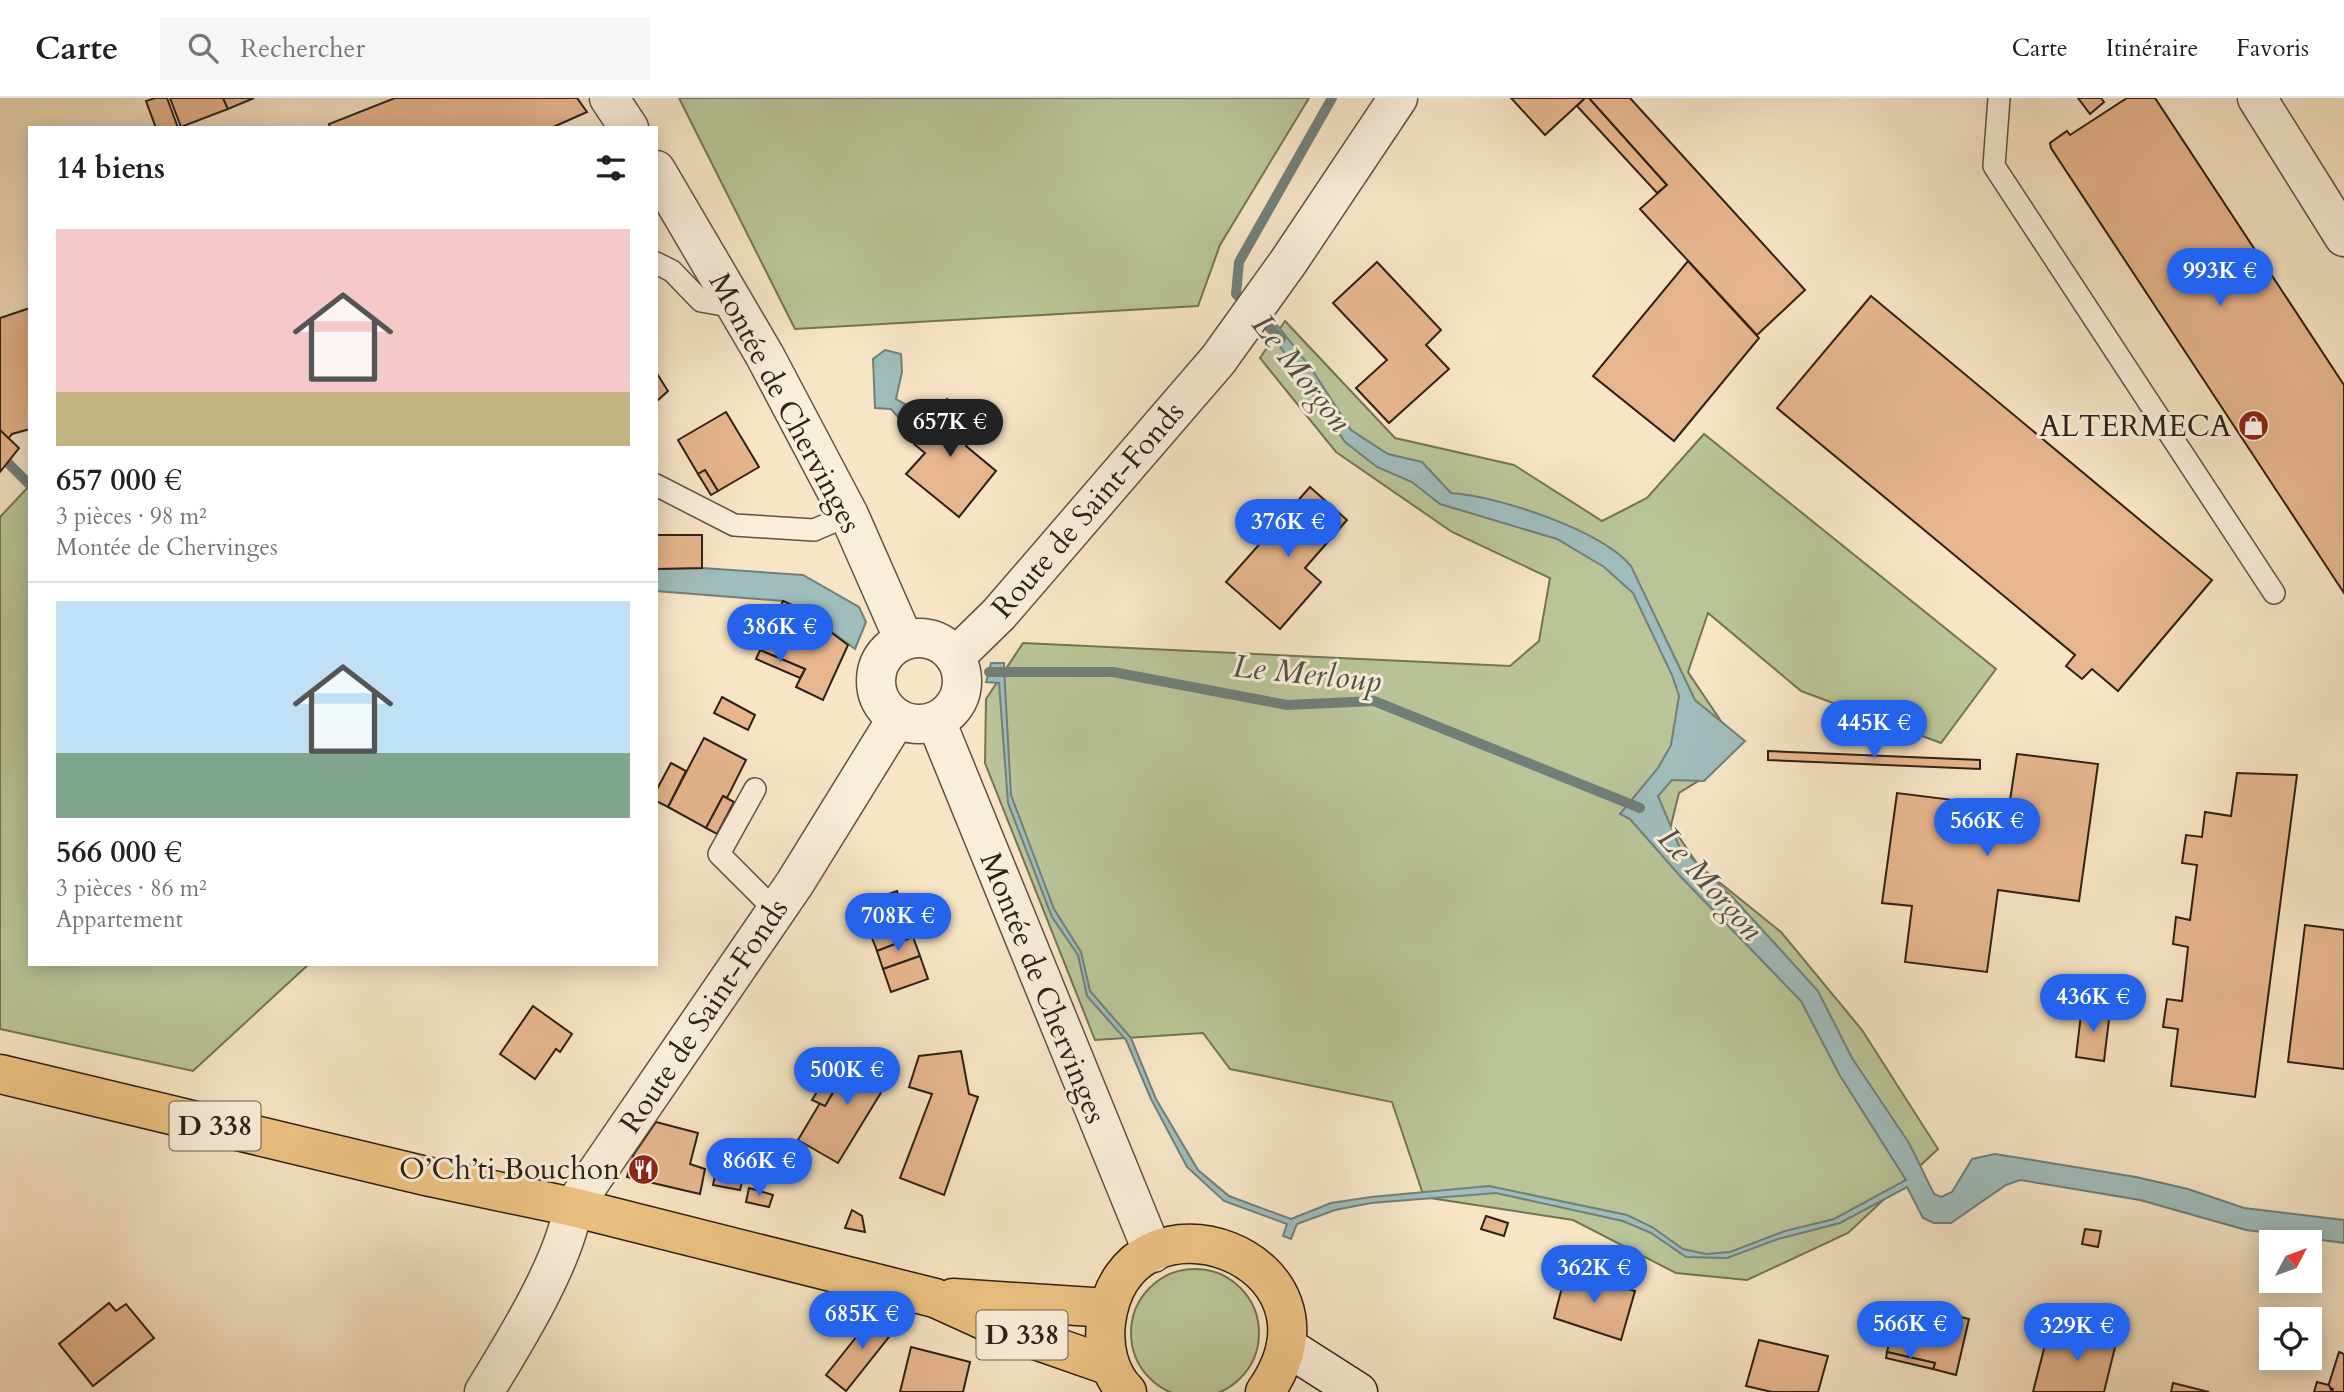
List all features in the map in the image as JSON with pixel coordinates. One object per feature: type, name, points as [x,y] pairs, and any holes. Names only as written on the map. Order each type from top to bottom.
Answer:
[{"type":"main road","name":"D 338","points":[[0,1074],[430,1177],[573,1207],[935,1298],[1119,1379]]},
{"type":"main road","points":[[1119,1379],[1105,1348],[1108,1308],[1125,1275],[1153,1254],[1191,1243],[1217,1245],[1245,1258],[1275,1289],[1285,1316],[1286,1346],[1278,1374],[1265,1392]]},
{"type":"main road","name":"D 338","points":[[935,1298],[1108,1308]]},
{"type":"street","points":[[609,98],[628,126]]},
{"type":"street","name":"Route de Saint-Fonds","points":[[955,657],[999,614],[1218,360],[1289,261],[1398,98]]},
{"type":"street","points":[[2256,98],[2344,237]]},
{"type":"street","name":"Montée de Chervinges","points":[[658,174],[765,356],[849,515],[904,640]]},
{"type":"street","points":[[924,637],[938,641],[955,657],[962,674],[962,688],[948,713],[936,721],[922,724],[898,718],[884,706],[877,693],[876,678],[886,652],[904,640],[924,637]]},
{"type":"street","name":"Route de Saint-Fonds","points":[[484,1392],[513,1345],[569,1231],[573,1207],[776,911],[898,718]]},
{"type":"street","name":"Montée de Chervinges","points":[[936,721],[1117,1172],[1153,1254]]},
{"type":"street","points":[[1286,1346],[1358,1392]]},
{"type":"lane","points":[[1998,98],[1994,166],[2274,593]]},
{"type":"lane","points":[[658,263],[672,271],[701,301],[734,307]]},
{"type":"lane","points":[[658,486],[734,525],[814,530],[849,515]]},
{"type":"lane","points":[[755,789],[719,854],[776,911]]},
{"type":"green space","points":[[679,98],[1309,98],[1220,245],[1198,306],[795,329]]},
{"type":"green space","points":[[1285,321],[1395,438],[1514,465],[1602,521],[1647,498],[1704,434],[1996,669],[1941,743],[1801,691],[1708,613],[1688,672],[1733,739],[1713,772],[1679,793],[1671,825],[1698,865],[1781,932],[1862,1030],[1938,1149],[1848,1233],[1747,1280],[1676,1273],[1573,1220],[1424,1197],[1392,1102],[1230,1069],[1203,1033],[1095,1040],[985,763],[986,699],[1023,643],[1510,666],[1539,641],[1550,578],[1452,532],[1336,452],[1260,358]]},
{"type":"green space","points":[[28,487],[28,966],[307,966],[193,1071],[0,1029],[0,517]]},
{"type":"green space","points":[[1195,1269],[1219,1274],[1240,1288],[1254,1309],[1257,1345],[1248,1368],[1230,1386],[1215,1393],[1175,1393],[1160,1386],[1142,1368],[1136,1357],[1131,1333],[1136,1309],[1150,1288],[1171,1274]]},
{"type":"water","points":[[1277,325],[1311,368],[1351,430],[1388,454],[1422,462],[1451,493],[1521,508],[1573,528],[1617,553],[1631,566],[1695,700],[1745,741],[1704,781],[1672,780],[1658,796],[1679,846],[1736,901],[1818,991],[1852,1058],[1909,1143],[1934,1194],[1941,1197],[1952,1192],[1972,1159],[1995,1154],[2136,1177],[2188,1189],[2244,1208],[2344,1220],[2344,1243],[2322,1240],[2322,1230],[2246,1230],[2140,1200],[2020,1180],[2006,1185],[1951,1223],[1934,1223],[1923,1218],[1907,1187],[1840,1223],[1778,1239],[1727,1258],[1686,1257],[1651,1233],[1623,1221],[1496,1193],[1371,1203],[1335,1210],[1297,1224],[1291,1239],[1283,1236],[1287,1224],[1224,1201],[1187,1167],[1151,1099],[1126,1040],[1087,996],[1078,955],[1052,917],[1008,803],[999,683],[986,682],[991,663],[1004,663],[1011,795],[1054,909],[1081,952],[1090,991],[1131,1038],[1156,1099],[1198,1170],[1229,1196],[1291,1219],[1331,1203],[1489,1186],[1627,1215],[1652,1227],[1683,1249],[1706,1254],[1730,1252],[1785,1231],[1834,1219],[1906,1180],[1839,1074],[1801,1001],[1681,877],[1630,819],[1620,814],[1658,768],[1671,745],[1679,696],[1672,675],[1633,593],[1604,567],[1557,539],[1440,504],[1412,482],[1377,467],[1345,442],[1271,333]]},
{"type":"water","points":[[885,350],[901,354],[902,372],[896,399],[905,404],[898,417],[891,409],[875,408],[873,359]]},
{"type":"water","points":[[702,568],[803,575],[859,607],[866,622],[855,649],[803,610],[783,601],[658,591],[658,569]]},
{"type":"building","points":[[167,98],[177,126],[155,126],[146,101]]},
{"type":"building","points":[[170,98],[223,98],[228,109],[181,126]]},
{"type":"building","points":[[223,98],[254,98],[228,109]]},
{"type":"building","points":[[395,98],[577,98],[587,112],[556,126],[329,124]]},
{"type":"building","points":[[1511,98],[1585,98],[1545,135]]},
{"type":"building","points":[[1585,98],[1589,98],[1667,185],[1657,193],[1577,106]]},
{"type":"building","points":[[1589,98],[1630,98],[1805,290],[1757,335],[1640,209],[1667,185]]},
{"type":"building","points":[[2078,98],[2101,98],[2104,102],[2090,114]]},
{"type":"building","points":[[2127,98],[2155,98],[2344,385],[2344,593],[2051,148],[2050,143],[2067,131],[2070,135]]},
{"type":"building","points":[[1688,261],[1759,338],[1674,441],[1593,376]]},
{"type":"building","points":[[1377,262],[1441,330],[1426,345],[1449,369],[1389,423],[1356,388],[1387,360],[1333,303]]},
{"type":"building","points":[[1871,296],[2212,580],[2118,691],[2092,669],[2082,679],[2066,666],[2075,655],[1777,408]]},
{"type":"building","points":[[28,309],[28,430],[12,434],[8,439],[0,430],[0,318]]},
{"type":"building","points":[[658,375],[668,391],[658,400]]},
{"type":"building","points":[[947,399],[980,427],[966,446],[996,471],[959,517],[906,474],[925,453],[914,444],[914,437]]},
{"type":"building","points":[[726,412],[759,467],[718,491],[705,470],[698,474],[678,440]]},
{"type":"building","points":[[0,430],[19,448],[0,472]]},
{"type":"building","points":[[705,470],[718,491],[711,495],[698,474]]},
{"type":"building","points":[[1310,487],[1347,520],[1305,568],[1321,582],[1280,629],[1226,582]]},
{"type":"building","points":[[658,535],[702,535],[702,568],[658,569]]},
{"type":"building","points":[[783,601],[803,610],[824,627],[819,639],[774,619]]},
{"type":"building","points":[[774,619],[819,639],[824,627],[848,645],[823,700],[796,687],[805,669],[760,650]]},
{"type":"building","points":[[760,650],[805,669],[800,678],[756,659]]},
{"type":"building","points":[[722,697],[755,715],[748,730],[714,713]]},
{"type":"building","points":[[704,738],[746,760],[727,798],[723,796],[706,828],[668,807]]},
{"type":"building","points":[[1768,751],[1980,760],[1980,769],[1768,760]]},
{"type":"building","points":[[2017,754],[2098,764],[2079,901],[1998,890],[1987,972],[1905,962],[1912,906],[1882,903],[1897,793],[2009,807]]},
{"type":"building","points":[[671,763],[686,771],[668,807],[658,802],[658,787]]},
{"type":"building","points":[[2237,773],[2297,775],[2255,1097],[2171,1086],[2178,1029],[2163,1027],[2167,999],[2182,1001],[2188,947],[2173,944],[2176,917],[2190,920],[2197,865],[2182,863],[2186,835],[2202,837],[2205,812],[2231,816]]},
{"type":"building","points":[[723,796],[734,802],[717,834],[706,828]]},
{"type":"building","points":[[897,891],[913,937],[877,951],[859,904]]},
{"type":"building","points":[[2305,925],[2344,930],[2344,1069],[2288,1062]]},
{"type":"building","points":[[913,937],[920,956],[883,969],[877,951]]},
{"type":"building","points":[[920,956],[928,979],[891,992],[883,969]]},
{"type":"building","points":[[533,1006],[572,1034],[560,1052],[556,1049],[535,1079],[500,1054]]},
{"type":"building","points":[[2082,1006],[2110,1011],[2104,1061],[2076,1057]]},
{"type":"building","points":[[865,1051],[896,1068],[838,1163],[798,1140],[820,1103],[825,1106],[853,1060],[858,1062]]},
{"type":"building","points":[[961,1051],[969,1094],[978,1097],[944,1195],[900,1178],[932,1094],[909,1087],[919,1056]]},
{"type":"building","points":[[831,1069],[843,1075],[825,1106],[812,1100]]},
{"type":"building","points":[[656,1122],[698,1133],[690,1164],[705,1169],[700,1194],[627,1177],[634,1154]]},
{"type":"building","points":[[718,1162],[745,1170],[740,1190],[713,1185]]},
{"type":"building","points":[[749,1188],[773,1195],[769,1207],[746,1202]]},
{"type":"building","points":[[852,1210],[862,1216],[865,1232],[845,1228]]},
{"type":"building","points":[[1486,1216],[1508,1223],[1504,1236],[1481,1229]]},
{"type":"building","points":[[2085,1229],[2101,1231],[2098,1247],[2082,1244]]},
{"type":"building","points":[[1593,1251],[1627,1262],[1625,1272],[1590,1261]]},
{"type":"building","points":[[1566,1272],[1635,1291],[1621,1340],[1554,1318]]},
{"type":"building","points":[[1898,1302],[1969,1319],[1956,1375],[1933,1369],[1935,1363],[1887,1352]]},
{"type":"building","points":[[109,1303],[116,1311],[126,1304],[154,1338],[93,1386],[59,1344]]},
{"type":"building","points":[[873,1316],[900,1323],[846,1391],[826,1375]]},
{"type":"building","points":[[2051,1317],[2085,1325],[2079,1345],[2047,1337]]},
{"type":"building","points":[[2085,1325],[2118,1335],[2104,1392],[2033,1392],[2047,1337],[2079,1345]]},
{"type":"building","points":[[1759,1340],[1828,1356],[1818,1392],[1772,1392],[1746,1386]]},
{"type":"building","points":[[911,1347],[970,1362],[963,1392],[900,1392]]},
{"type":"building","points":[[1887,1352],[1935,1363],[1933,1369],[1886,1358]]},
{"type":"building","points":[[2339,1352],[2344,1354],[2344,1392],[2332,1392],[2333,1389],[2328,1387]]},
{"type":"building","points":[[2317,1382],[2329,1385],[2332,1392],[2314,1392]]},
{"type":"building","points":[[2173,1383],[2209,1392],[2171,1392]]},
{"type":"waterway","name":"Le Morgon","points":[[1281,339],[1236,294],[1239,262],[1332,98]]},
{"type":"waterway","name":"Le Merloup","points":[[0,455],[28,483]]},
{"type":"waterway","name":"Le Merloup","points":[[989,672],[1113,672],[1287,705],[1374,701],[1640,808]]},
{"type":"place","name":"ALTERMECA","points":[[2254,426]]},
{"type":"place","name":"O’Ch’ti Bouchon","points":[[643,1169]]}]
